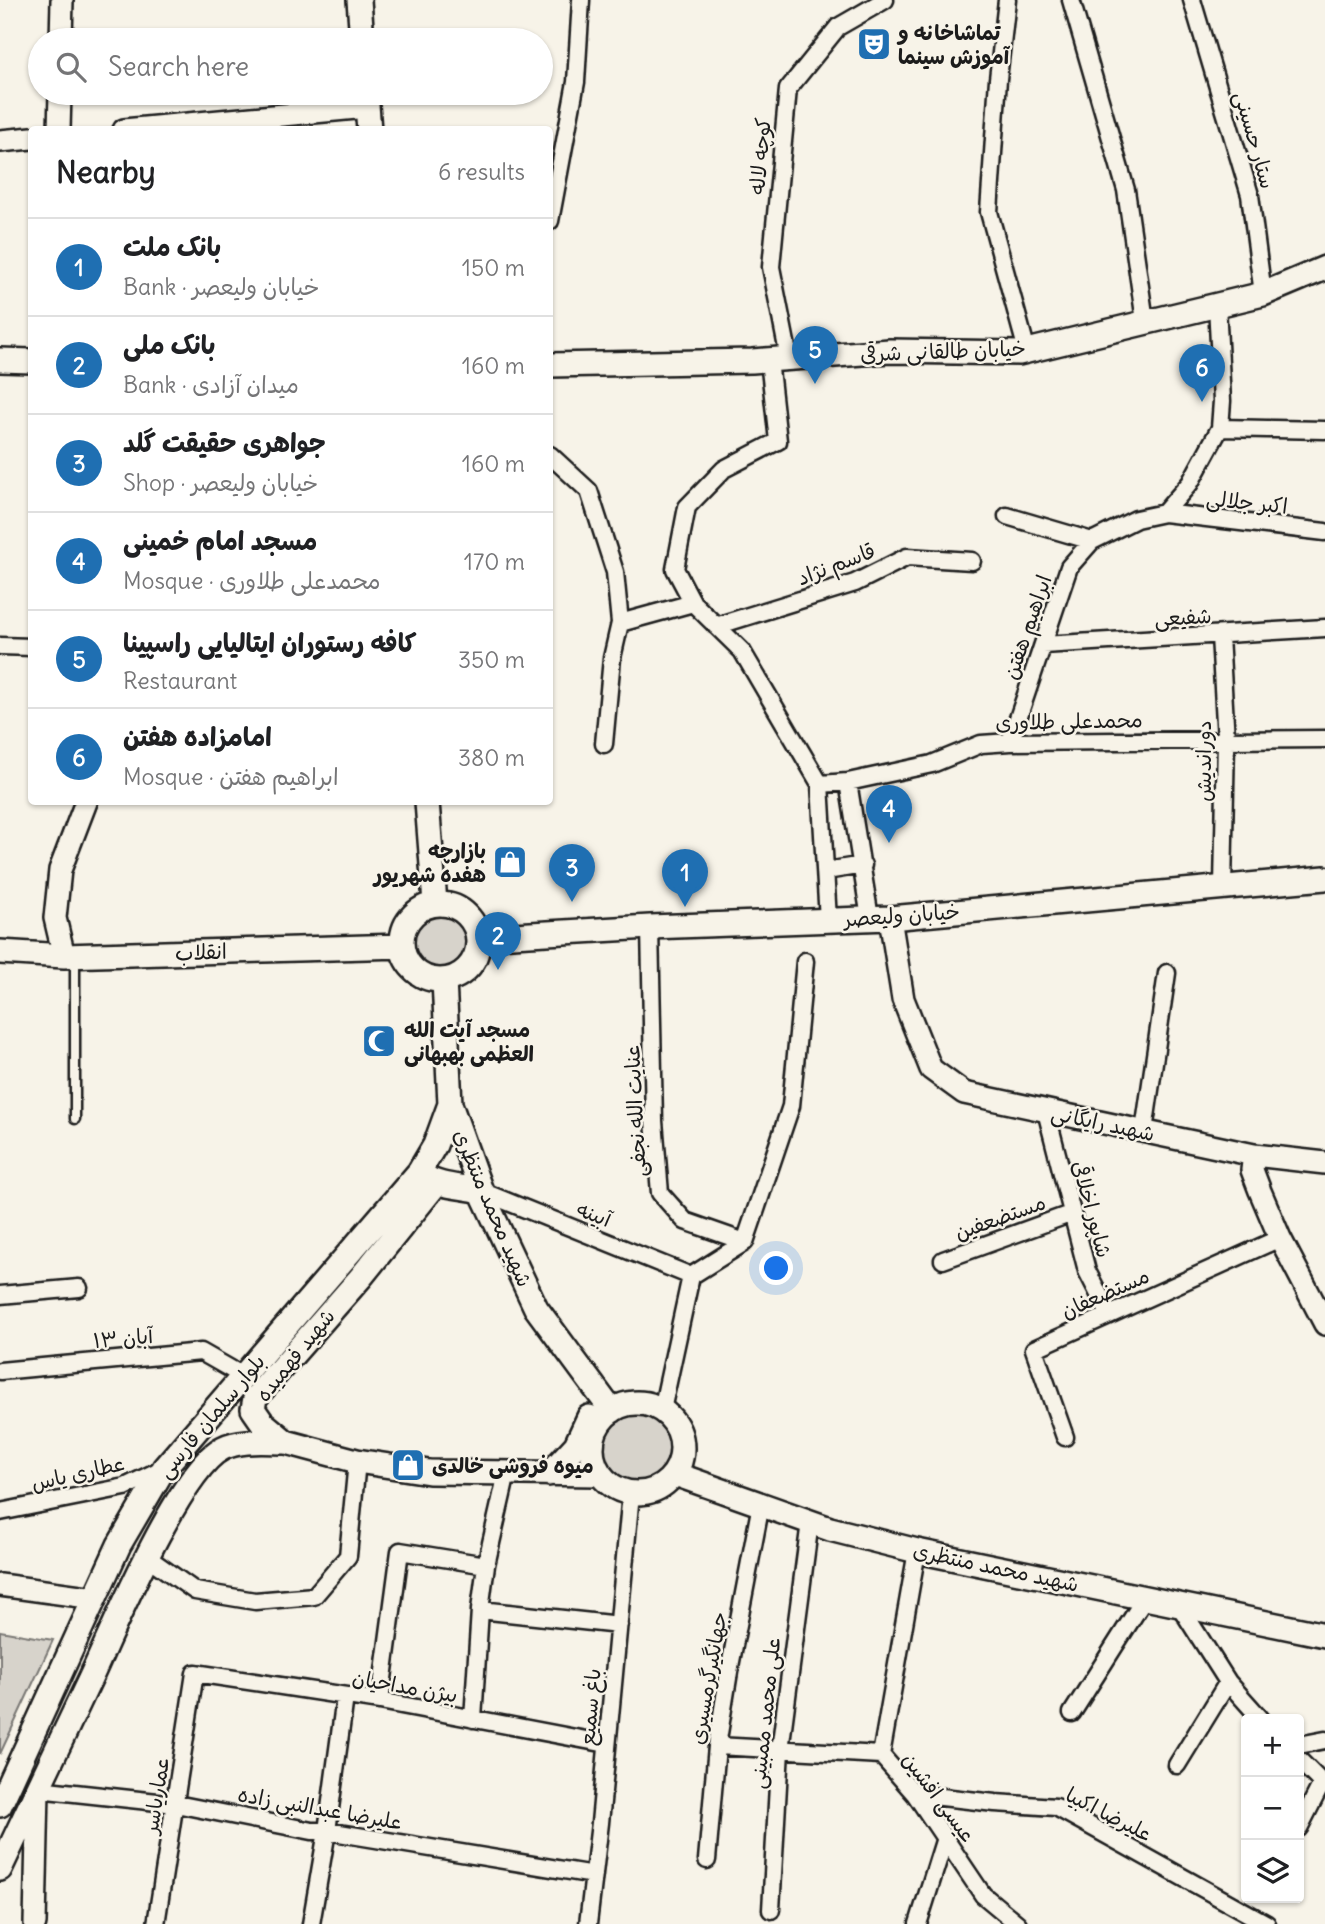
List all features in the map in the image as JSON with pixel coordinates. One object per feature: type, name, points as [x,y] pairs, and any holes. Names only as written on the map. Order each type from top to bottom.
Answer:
[{"type":"main road","points":[[359,0],[361,28]]},
{"type":"main road","name":"خیابان طالقانی شرقی","points":[[553,365],[779,359],[890,351],[1019,353],[1263,294],[1325,268]]},
{"type":"main road","points":[[0,360],[28,361]]},
{"type":"main road","points":[[427,805],[436,903]]},
{"type":"main road","name":"خیابان ولیعصر","points":[[478,937],[880,918],[1325,878]]},
{"type":"main road","points":[[436,903],[464,911],[474,923],[478,937],[477,952],[470,965],[458,975],[444,979],[429,978],[416,972],[406,960],[402,946],[403,931],[410,918],[421,908],[436,903]]},
{"type":"main road","name":"انقلاب","points":[[0,952],[70,956],[402,946]]},
{"type":"main road","name":"شهید محمد منتظری","points":[[444,979],[450,1104],[481,1191],[536,1308],[611,1411]]},
{"type":"main road","points":[[450,1104],[435,1145],[427,1178],[481,1191]]},
{"type":"main road","name":"بلوار سلمان فارسی","points":[[0,1805],[119,1545],[164,1468],[243,1376],[427,1178]]},
{"type":"main road","name":"شهید فهمیده","points":[[427,1178],[361,1277],[255,1398],[253,1409],[262,1422],[286,1442],[357,1461],[429,1472],[599,1474]]},
{"type":"main road","points":[[548,1474],[568,1456],[583,1434],[591,1410],[593,1386]]},
{"type":"main road","points":[[628,1404],[646,1404],[662,1410],[675,1423],[681,1440],[681,1457],[675,1474],[662,1486],[645,1493],[631,1493],[611,1486],[599,1474],[592,1457],[592,1440],[599,1423],[611,1411],[628,1404]]},
{"type":"main road","name":"بلوار سلمان فارسی","points":[[0,1869],[147,1557],[176,1505],[204,1463],[222,1449],[237,1444],[286,1442]]},
{"type":"main road","name":"شهید محمد منتظری","points":[[675,1474],[810,1522],[917,1551],[1325,1635]]},
{"type":"street","points":[[61,28],[62,0]]},
{"type":"street","points":[[553,205],[576,82],[581,0]]},
{"type":"street","name":"کوچه لاله","points":[[779,359],[771,267],[788,89],[838,27],[885,0]]},
{"type":"street","points":[[1007,0],[998,79],[989,212],[1027,351]]},
{"type":"street","points":[[1071,0],[1126,190],[1145,321]]},
{"type":"street","name":"ستار حسینی","points":[[1192,0],[1250,195],[1263,294]]},
{"type":"street","points":[[59,126],[60,105]]},
{"type":"street","points":[[169,126],[367,110]]},
{"type":"street","points":[[0,141],[28,138]]},
{"type":"street","points":[[1164,513],[1190,483],[1220,428],[1222,401],[1217,304]]},
{"type":"street","points":[[779,359],[778,441],[724,469],[687,507],[675,569],[693,603],[742,651],[820,784],[828,920]]},
{"type":"street","points":[[1220,428],[1325,430]]},
{"type":"street","points":[[553,458],[589,491],[615,572],[620,623],[612,658],[604,744]]},
{"type":"street","name":"اکبر جلالی","points":[[1164,513],[1325,531]]},
{"type":"street","name":"ابراهیم هفتن","points":[[1010,742],[1069,566],[1092,541],[1136,519],[1164,513]]},
{"type":"street","points":[[1007,516],[1092,541]]},
{"type":"street","name":"قاسم نژاد","points":[[716,626],[855,583],[907,557],[972,561]]},
{"type":"street","points":[[620,623],[693,603]]},
{"type":"street","name":"شفیعی","points":[[1043,645],[1325,628]]},
{"type":"street","name":"دوراندیش","points":[[1220,636],[1226,740],[1223,887]]},
{"type":"street","points":[[0,646],[28,647]]},
{"type":"street","name":"محمدعلی طلاوری","points":[[820,784],[848,782],[932,764],[981,744],[1325,739]]},
{"type":"street","points":[[848,782],[863,865],[880,918]]},
{"type":"street","points":[[70,956],[55,918],[60,870],[85,805]]},
{"type":"street","points":[[826,872],[863,865]]},
{"type":"street","name":"شهید رایگانی","points":[[880,918],[903,999],[931,1069],[964,1093],[1254,1155],[1325,1163]]},
{"type":"street","name":"عنایت الله نجفی","points":[[650,927],[654,1121],[660,1193],[685,1221],[745,1242]]},
{"type":"street","points":[[662,1410],[691,1276],[745,1242],[791,1106],[804,961]]},
{"type":"street","points":[[1144,1130],[1167,973]]},
{"type":"street","name":"شاپور اخلاقی","points":[[1045,1111],[1087,1271],[1109,1314]]},
{"type":"street","points":[[1254,1155],[1252,1170],[1280,1238],[1325,1324]]},
{"type":"street","name":"آبینه","points":[[481,1191],[691,1276]]},
{"type":"street","name":"مستضعفین","points":[[943,1260],[1070,1214]]},
{"type":"street","name":"مستضعفان","points":[[1065,1437],[1034,1349],[1280,1238]]},
{"type":"street","points":[[0,1295],[79,1288]]},
{"type":"street","name":"۱۳ آبان","points":[[0,1371],[201,1352],[243,1376]]},
{"type":"street","points":[[147,1557],[195,1591],[255,1601],[314,1596],[348,1556],[357,1461]]},
{"type":"street","name":"عطاری یاس","points":[[0,1512],[125,1486],[164,1468]]},
{"type":"street","points":[[473,1719],[480,1610],[486,1565],[507,1474]]},
{"type":"street","name":"باغ سمیع","points":[[588,1924],[631,1493]]},
{"type":"street","name":"جهانگیرگرمسیری","points":[[707,1860],[717,1746],[761,1504]]},
{"type":"street","name":"علی محمد ممبینی","points":[[771,1910],[780,1750],[810,1522]]},
{"type":"street","name":"عیسی افشین","points":[[917,1551],[881,1755],[915,1794],[983,1895],[1018,1924]]},
{"type":"street","points":[[380,1701],[400,1552],[486,1565]]},
{"type":"street","points":[[0,1585],[95,1598]]},
{"type":"street","points":[[1072,1713],[1145,1598]]},
{"type":"street","points":[[1179,1605],[1228,1682],[1257,1714]]},
{"type":"street","points":[[480,1610],[619,1625]]},
{"type":"street","name":"بیژن مداحیان","points":[[195,1673],[380,1701],[607,1744]]},
{"type":"street","name":"عماریاسر","points":[[156,1924],[195,1673]]},
{"type":"street","points":[[1177,1765],[1228,1682]]},
{"type":"street","points":[[311,1924],[327,1832],[345,1697]]},
{"type":"street","points":[[1304,1744],[1325,1740]]},
{"type":"street","points":[[717,1746],[881,1755]]},
{"type":"street","points":[[1304,1765],[1323,1785],[1304,1819]]},
{"type":"street","points":[[35,1924],[38,1789]]},
{"type":"street","name":"علیرضا عبدالنبی زاده","points":[[38,1789],[176,1804],[312,1831],[594,1874]]},
{"type":"street","name":"علیرضا اکبیا","points":[[915,1794],[1056,1807],[1267,1924]]},
{"type":"street","points":[[918,1924],[945,1838]]},
{"type":"lane","points":[[70,956],[75,1119]]},
{"type":"shaded area","points":[[441,909],[464,919],[474,942],[464,965],[441,975],[418,965],[408,942],[418,919]]},
{"type":"shaded area","points":[[636,1415],[649,1418],[660,1425],[667,1436],[670,1449],[667,1462],[660,1473],[649,1480],[636,1483],[623,1480],[612,1473],[605,1462],[602,1449],[605,1436],[612,1425],[623,1418]]},
{"type":"shaded area","points":[[0,1631],[53,1640],[0,1754]]},
{"type":"place","name":"تماشاخانه و آموزش سینما","points":[[874,44]]},
{"type":"place","name":"کافه رستوران ایتالیایی راسپینا","points":[[815,384]]},
{"type":"place","name":"امامزاده هفتن","points":[[1202,402]]},
{"type":"place","name":"مسجد امام خمینی","points":[[889,843]]},
{"type":"place","name":"بازارچه هفده شهریور","points":[[510,862]]},
{"type":"place","name":"جواهری حقیقت گلد","points":[[572,902]]},
{"type":"place","name":"بانک ملت","points":[[685,907]]},
{"type":"place","name":"بانک ملی","points":[[498,970]]},
{"type":"place","name":"مسجد آیت الله العظمی بهبهانی","points":[[379,1041]]},
{"type":"place","name":"میوه فروشی خالدی","points":[[408,1465]]}]
